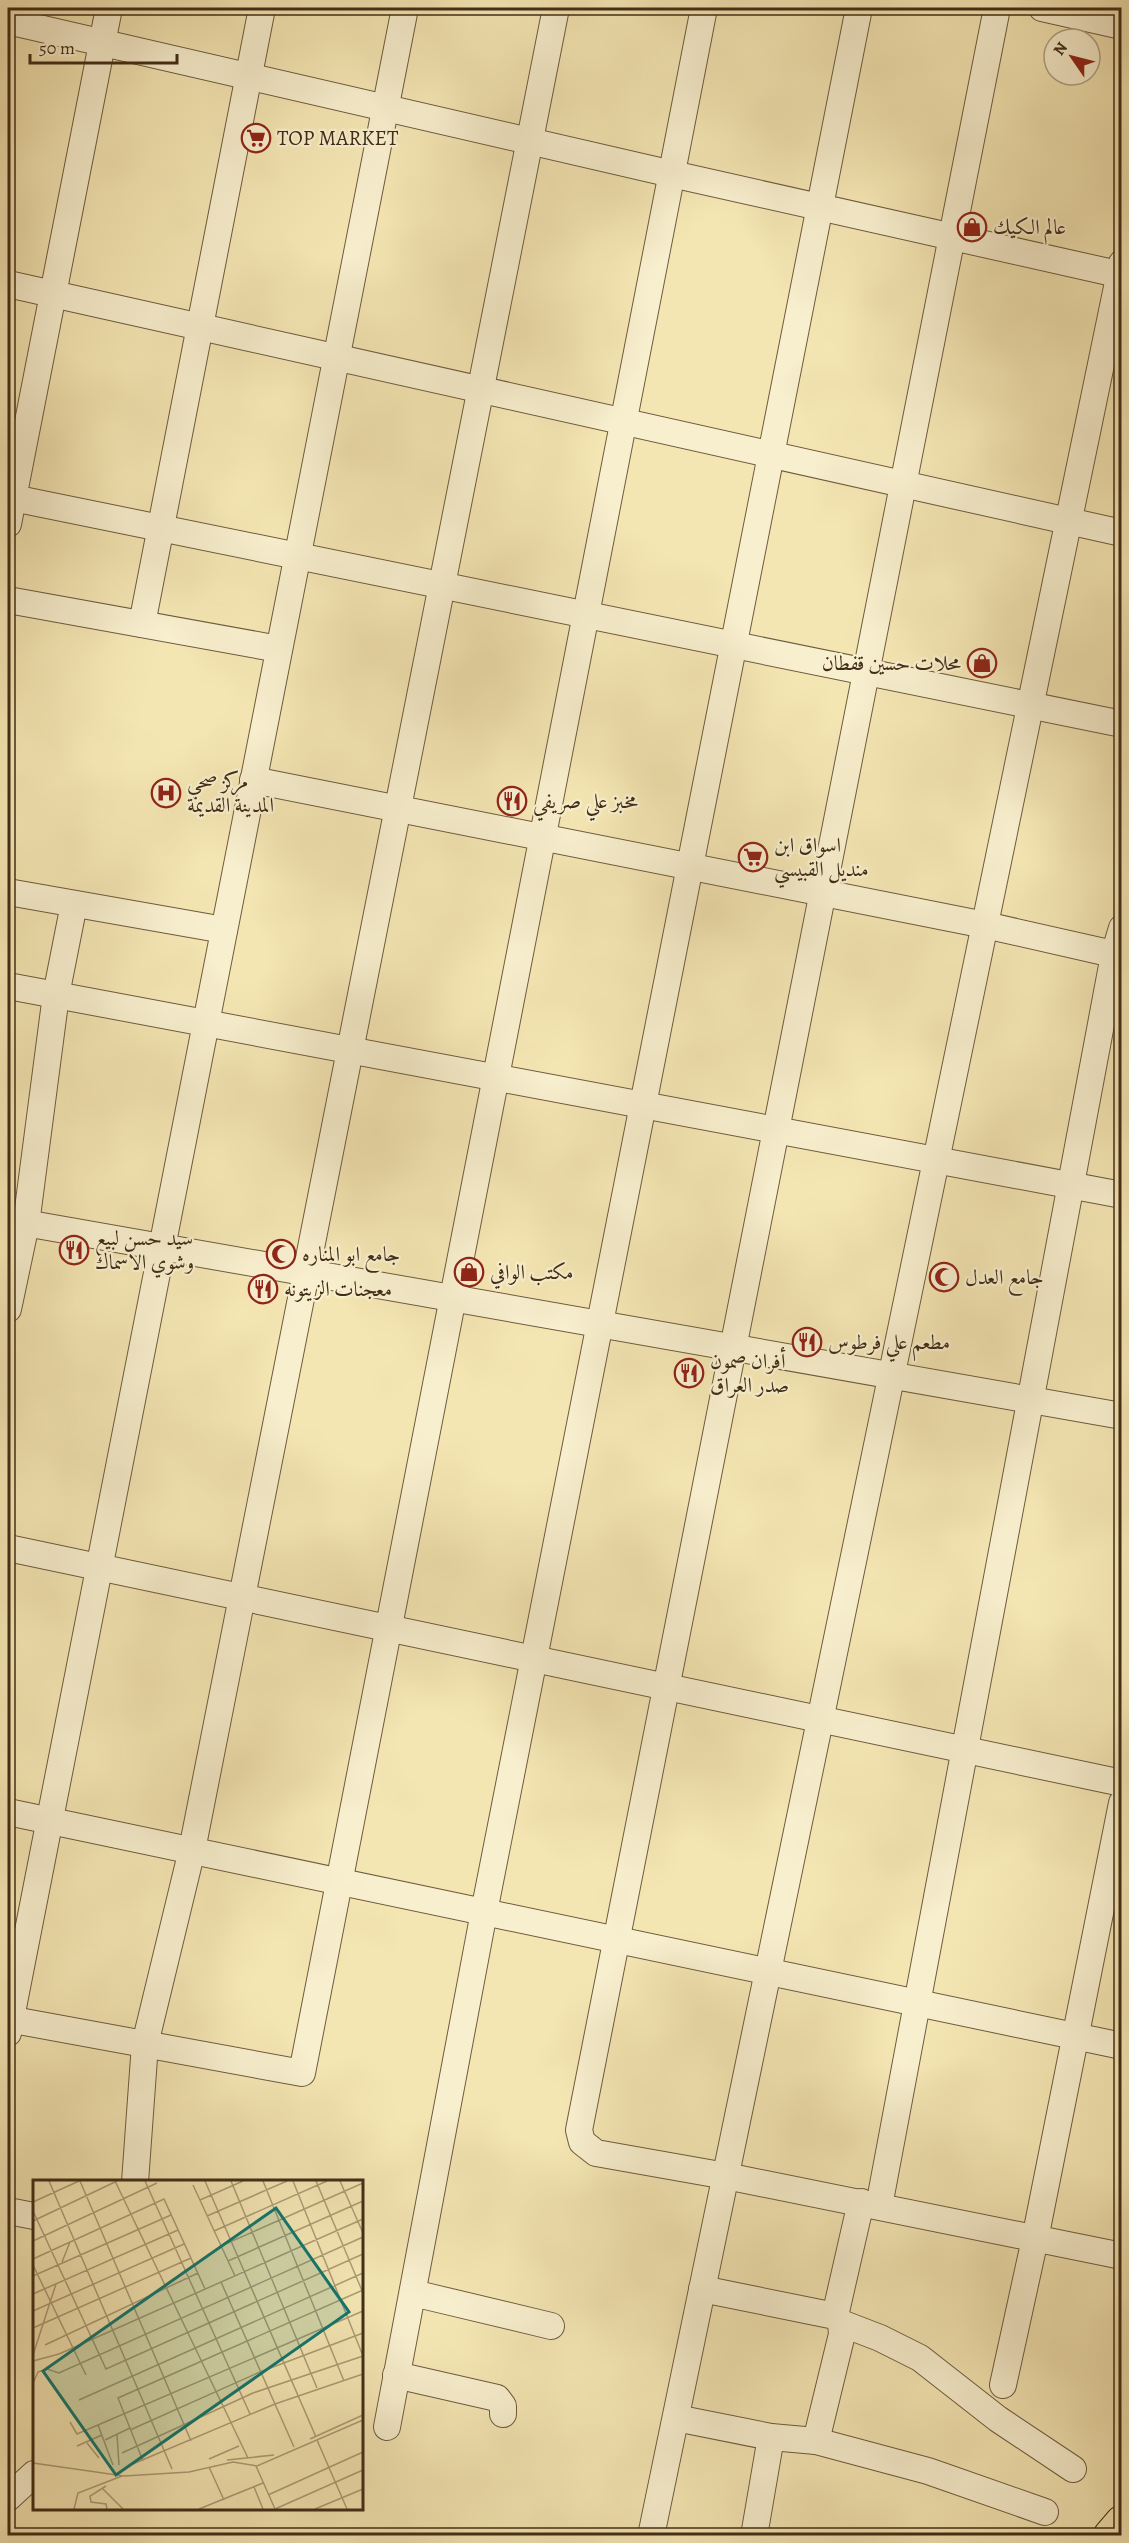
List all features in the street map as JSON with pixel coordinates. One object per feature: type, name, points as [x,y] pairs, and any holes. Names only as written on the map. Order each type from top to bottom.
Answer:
[{"type":"main road","points":[[1110,2535],[1122,2522]]},
{"type":"street","points":[[8,524],[10,498],[109,8]]},
{"type":"street","points":[[142,624],[262,8]]},
{"type":"street","points":[[405,8],[8,2024],[145,2044],[302,2073],[704,8]]},
{"type":"street","points":[[135,2180],[145,2044],[192,1850],[556,8]]},
{"type":"street","points":[[387,2427],[484,1912],[859,8]]},
{"type":"street","points":[[997,8],[579,2130],[582,2142],[596,2153],[870,2204],[1122,2256]]},
{"type":"street","points":[[1042,8],[1122,26]]},
{"type":"street","points":[[8,21],[952,237],[1121,271],[651,2535]]},
{"type":"street","points":[[8,284],[1122,533]]},
{"type":"street","points":[[10,498],[1122,724]]},
{"type":"street","points":[[8,600],[279,649]]},
{"type":"street","points":[[253,780],[985,925],[1118,955]]},
{"type":"street","points":[[8,892],[224,930]]},
{"type":"street","points":[[8,1309],[17,1222],[74,904]]},
{"type":"street","points":[[816,2441],[842,2334],[838,2320],[870,2204],[917,2004],[1030,1400],[1122,928]]},
{"type":"street","points":[[8,986],[1122,1195]]},
{"type":"street","points":[[17,1222],[1122,1416]]},
{"type":"street","points":[[8,1548],[1122,1783]]},
{"type":"street","points":[[1003,2385],[1035,2239],[1122,1803]]},
{"type":"street","points":[[8,1812],[1122,2046]]},
{"type":"street","points":[[8,2211],[33,2216]]},
{"type":"street","points":[[702,2289],[838,2320],[879,2337],[920,2358],[998,2419],[1074,2469]]},
{"type":"street","points":[[413,2293],[551,2326]]},
{"type":"street","points":[[396,2375],[497,2398],[503,2406],[503,2414]]},
{"type":"street","points":[[676,2418],[771,2437],[816,2441],[928,2471],[1045,2512]]},
{"type":"street","points":[[754,2535],[771,2437]]},
{"type":"street","points":[[8,2498],[33,2475]]},
{"type":"place","name":"TOP MARKET","points":[[256,138]]},
{"type":"place","name":"عالم الكيك","points":[[972,227]]},
{"type":"place","name":"محلات حسين قفطان","points":[[982,663]]},
{"type":"place","name":"مركز صحي المدينة القديمة","points":[[166,793]]},
{"type":"place","name":"مخبز علي صريفي","points":[[512,801]]},
{"type":"place","name":"اسواق ابن منديل القبيسي","points":[[753,857]]},
{"type":"place","name":"سيد حسن لبيع وشوي الاسماك","points":[[74,1250]]},
{"type":"place","name":"جامع ابو المناره","points":[[281,1254]]},
{"type":"place","name":"مكتب الوافي","points":[[469,1272]]},
{"type":"place","name":"جامع العدل","points":[[944,1277]]},
{"type":"place","name":"معجنات الزيتونه","points":[[263,1289]]},
{"type":"place","name":"مطعم علي فرطوس","points":[[807,1342]]},
{"type":"place","name":"أفران صمون صدر العراق","points":[[689,1373]]}]
